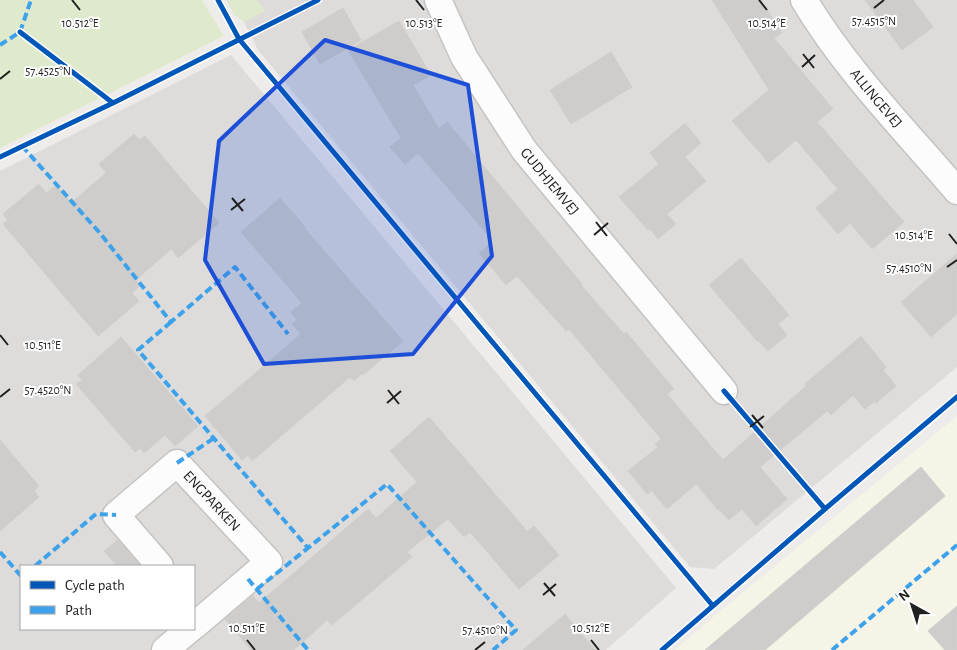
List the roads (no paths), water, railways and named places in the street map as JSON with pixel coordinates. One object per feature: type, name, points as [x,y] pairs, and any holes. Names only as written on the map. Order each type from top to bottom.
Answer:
[{"type":"street","name":"GUDHJEMVEJ","points":[[438,0],[464,57],[524,150],[724,391]]},
{"type":"street","name":"ALLINGEVEJ","points":[[804,0],[823,31],[846,61],[957,191]]},
{"type":"street","name":"ENGPARKEN","points":[[159,565],[116,515],[177,463],[269,562],[196,619]]},
{"type":"street","name":"ENGPARKEN","points":[[165,650],[185,630]]}]
